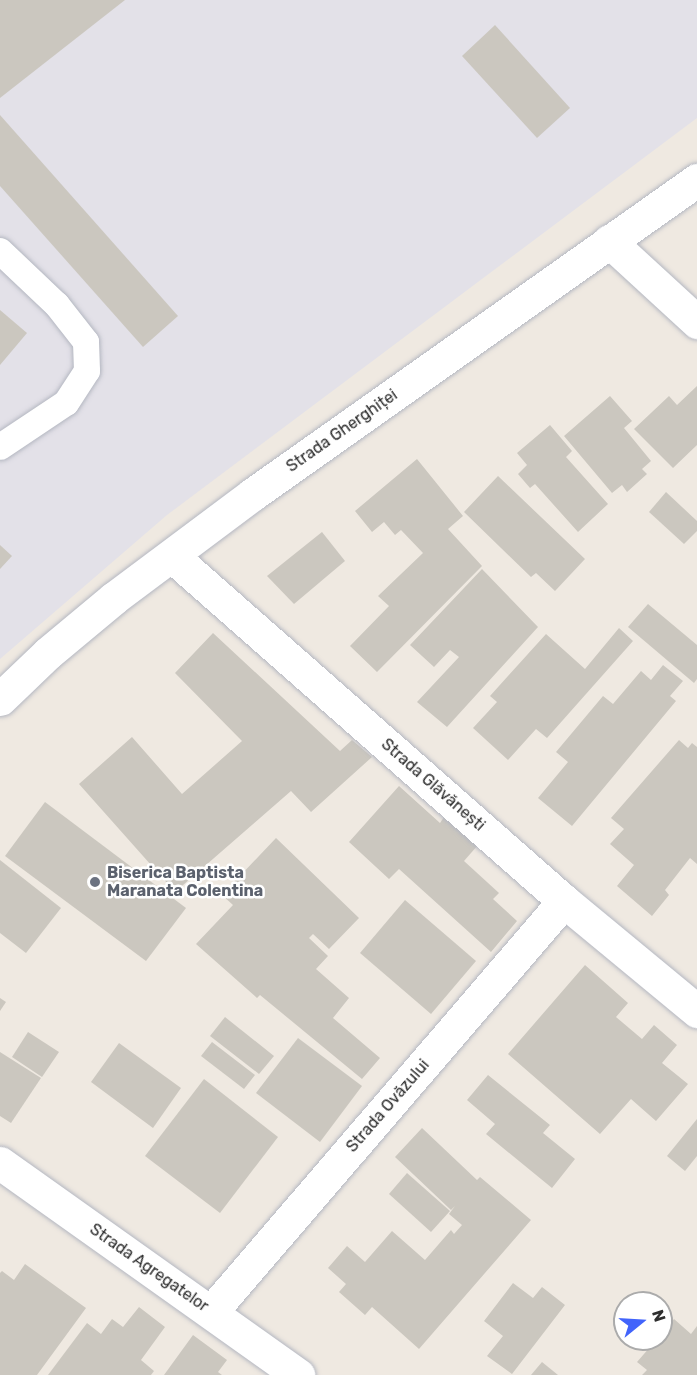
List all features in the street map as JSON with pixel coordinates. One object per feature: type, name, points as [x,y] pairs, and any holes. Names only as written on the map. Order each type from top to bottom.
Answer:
[{"type":"street","name":"Strada Gherghiței","points":[[0,699],[114,598],[253,494],[697,180]]},
{"type":"street","points":[[609,241],[697,321]]},
{"type":"street","name":"Strada Glăvănești","points":[[172,556],[564,901],[697,1011]]},
{"type":"street","name":"Strada Ovăzului","points":[[212,1312],[564,901]]},
{"type":"street","name":"Strada Agregatelor","points":[[0,1163],[298,1375]]},
{"type":"lane","points":[[0,251],[57,305],[86,342],[87,371],[66,404],[0,447]]},
{"type":"shaded area","points":[[0,0],[697,0],[697,118],[167,515],[0,659]]},
{"type":"building","points":[[0,0],[125,0],[0,98]]},
{"type":"building","points":[[495,25],[570,108],[537,138],[462,56]]},
{"type":"building","points":[[0,115],[178,316],[143,347],[0,186]]},
{"type":"building","points":[[0,310],[27,333],[0,365]]},
{"type":"building","points":[[697,386],[697,445],[673,468],[634,429],[669,396],[677,405]]},
{"type":"building","points":[[610,396],[632,421],[624,428],[651,461],[642,469],[647,474],[627,492],[622,485],[612,493],[564,436]]},
{"type":"building","points":[[550,425],[572,451],[566,457],[608,504],[578,532],[535,484],[530,488],[518,474],[527,465],[517,453]]},
{"type":"building","points":[[417,459],[463,516],[448,529],[482,566],[377,672],[350,646],[389,606],[378,596],[423,553],[401,530],[395,535],[384,522],[372,532],[355,511]]},
{"type":"building","points":[[498,476],[585,559],[555,591],[536,573],[531,577],[464,512]]},
{"type":"building","points":[[666,492],[697,521],[697,531],[684,544],[649,512]]},
{"type":"building","points":[[322,532],[345,561],[294,604],[267,576]]},
{"type":"building","points":[[0,545],[12,556],[0,569]]},
{"type":"building","points":[[482,569],[538,627],[447,727],[417,702],[459,657],[450,650],[434,667],[410,645]]},
{"type":"building","points":[[648,604],[697,645],[697,679],[694,683],[628,627]]},
{"type":"building","points":[[619,628],[633,641],[547,738],[536,729],[508,760],[473,728],[497,702],[490,696],[546,634],[585,669]]},
{"type":"building","points":[[213,633],[340,751],[352,740],[372,757],[311,812],[291,791],[175,892],[79,784],[132,737],[182,794],[242,741],[175,673]]},
{"type":"building","points":[[663,665],[683,681],[670,696],[676,701],[572,826],[538,798],[568,762],[556,752],[603,696],[613,704],[641,671],[651,680]]},
{"type":"building","points":[[679,740],[688,748],[692,743],[697,747],[697,864],[690,858],[665,890],[669,895],[652,916],[617,886],[634,865],[610,844],[624,829],[611,818]]},
{"type":"building","points":[[399,786],[440,823],[444,817],[478,845],[464,861],[499,893],[493,899],[517,921],[491,952],[399,869],[389,879],[349,842]]},
{"type":"building","name":"Biserica Baptista Maranata Colentina","points":[[45,802],[186,908],[146,961],[5,856]]},
{"type":"building","points":[[276,838],[359,918],[329,949],[313,934],[309,938],[328,956],[316,969],[349,998],[333,1018],[380,1058],[362,1079],[260,995],[257,998],[196,944],[233,905],[222,895]]},
{"type":"building","points":[[0,860],[61,908],[26,953],[0,933]]},
{"type":"building","points":[[405,900],[476,961],[431,1014],[360,953]]},
{"type":"building","points":[[585,965],[628,1003],[616,1017],[642,1039],[654,1025],[677,1045],[662,1063],[688,1084],[656,1121],[631,1099],[600,1134],[508,1054]]},
{"type":"building","points":[[0,998],[6,1002],[0,1011]]},
{"type":"building","points":[[225,1017],[274,1056],[259,1074],[210,1036]]},
{"type":"building","points":[[28,1032],[59,1052],[42,1077],[12,1057]]},
{"type":"building","points":[[298,1038],[362,1086],[320,1142],[256,1093]]},
{"type":"building","points":[[212,1042],[255,1075],[244,1089],[201,1056]]},
{"type":"building","points":[[119,1043],[181,1088],[153,1128],[91,1082]]},
{"type":"building","points":[[0,1052],[41,1078],[11,1123],[0,1116]]},
{"type":"building","points":[[488,1075],[550,1125],[543,1133],[575,1159],[552,1188],[486,1134],[495,1124],[467,1100]]},
{"type":"building","points":[[204,1079],[278,1137],[220,1213],[145,1156]]},
{"type":"building","points":[[697,1119],[697,1156],[685,1171],[667,1156]]},
{"type":"building","points":[[422,1128],[477,1180],[480,1177],[531,1220],[419,1349],[372,1307],[365,1315],[339,1292],[346,1284],[328,1268],[347,1246],[365,1262],[392,1231],[425,1260],[451,1230],[454,1234],[462,1225],[449,1214],[455,1206],[451,1210],[395,1157]]},
{"type":"building","points":[[407,1173],[450,1211],[431,1232],[389,1194]]},
{"type":"building","points":[[25,1264],[86,1308],[37,1375],[0,1375],[0,1273],[2,1271],[14,1280]]},
{"type":"building","points":[[513,1283],[533,1298],[542,1287],[565,1305],[512,1374],[487,1356],[503,1336],[484,1321]]},
{"type":"building","points":[[139,1307],[165,1327],[141,1360],[154,1371],[151,1375],[48,1375],[87,1323],[101,1334],[112,1319],[123,1327]]},
{"type":"building","points":[[673,1320],[691,1334],[697,1326],[697,1375],[642,1375],[647,1370],[637,1362],[647,1351],[673,1351]]},
{"type":"building","points":[[193,1335],[227,1360],[218,1372],[222,1375],[164,1375]]},
{"type":"building","points":[[542,1362],[558,1375],[531,1375]]},
{"type":"place","name":"Biserica Baptista Maranata Colentina","points":[[95,882]]}]
